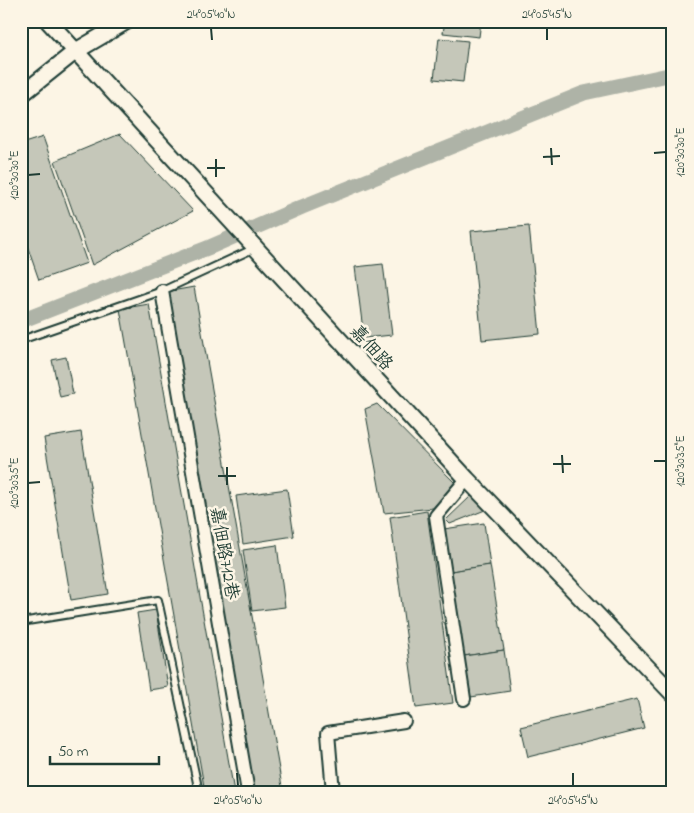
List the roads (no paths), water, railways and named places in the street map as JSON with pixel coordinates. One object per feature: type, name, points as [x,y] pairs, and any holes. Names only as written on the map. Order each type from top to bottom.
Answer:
[{"type":"street","name":"嘉佃路","points":[[48,21],[467,479],[673,694]]},
{"type":"street","points":[[21,95],[76,51],[127,21]]},
{"type":"street","name":"嘉佃路712巷","points":[[162,291],[248,792]]},
{"type":"street","points":[[464,699],[436,516],[467,479]]},
{"type":"street","points":[[333,792],[328,733],[404,721]]},
{"type":"lane","points":[[21,340],[162,291],[256,247]]},
{"type":"lane","points":[[21,622],[158,600],[199,792]]},
{"type":"waterway","points":[[21,321],[210,247],[302,207],[584,93],[673,74]]}]
